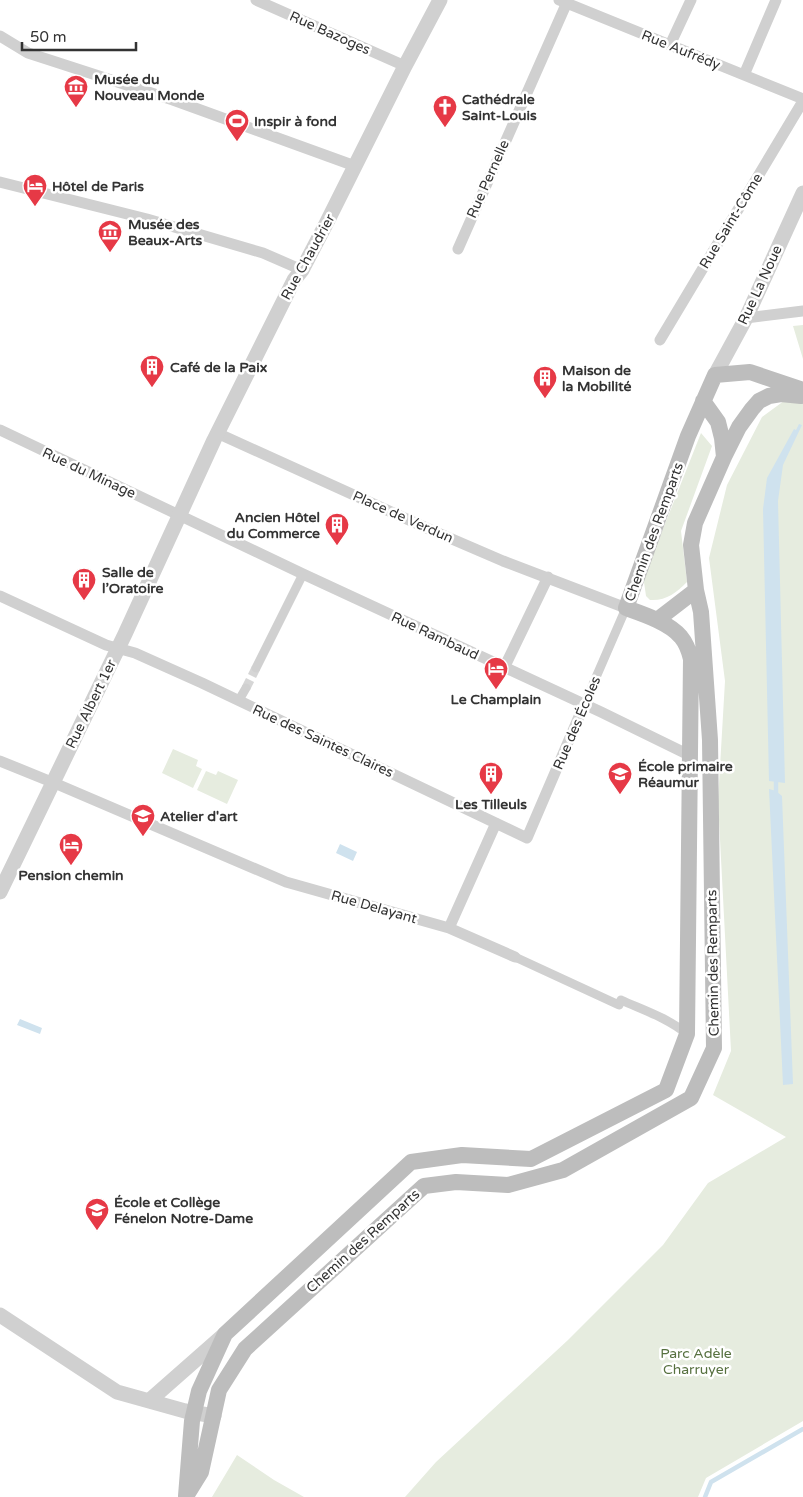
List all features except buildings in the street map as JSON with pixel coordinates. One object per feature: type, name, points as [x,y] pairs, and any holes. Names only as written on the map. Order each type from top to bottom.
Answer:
[{"type":"main road","points":[[715,375],[750,372],[803,390]]},
{"type":"main road","name":"Chemin des Remparts","points":[[186,1496],[192,1421],[199,1391],[225,1334],[411,1162],[462,1155],[531,1159],[666,1090],[687,1034],[691,658],[680,636],[656,620],[626,608],[688,436],[715,375]]},
{"type":"main road","name":"Chemin des Remparts","points":[[186,1496],[201,1472],[219,1390],[245,1349],[424,1186],[456,1182],[508,1184],[563,1170],[691,1098],[714,1048],[710,740],[701,612],[696,590],[691,545],[695,524],[739,427],[759,401],[769,396],[781,394],[803,396]]},
{"type":"main road","points":[[703,401],[718,422],[724,457]]},
{"type":"main road","points":[[656,620],[696,590]]},
{"type":"street","name":"Rue Bazoges","points":[[256,0],[404,66]]},
{"type":"street","name":"Rue Chaudrier","points":[[179,515],[294,280],[302,270],[404,66],[440,0]]},
{"type":"street","points":[[670,45],[691,0]]},
{"type":"street","points":[[744,75],[776,0]]},
{"type":"street","name":"Rue Aufrédy","points":[[565,1],[803,100]]},
{"type":"street","name":"Rue Pernelle","points":[[458,249],[565,1]]},
{"type":"street","points":[[0,36],[28,53],[173,100],[355,166]]},
{"type":"street","name":"Rue Saint-Côme","points":[[660,340],[803,100]]},
{"type":"street","points":[[0,182],[147,219],[254,251],[302,270]]},
{"type":"street","name":"Rue La Noue","points":[[715,375],[746,318],[803,194]]},
{"type":"street","points":[[746,318],[803,310]]},
{"type":"street","name":"Rue du Minage","points":[[0,430],[179,515]]},
{"type":"street","name":"Place de Verdun","points":[[218,433],[440,534],[503,561],[626,608]]},
{"type":"street","name":"Rue Rambaud","points":[[179,515],[691,756]]},
{"type":"street","name":"Rue Albert 1er","points":[[0,891],[118,648],[179,515]]},
{"type":"street","points":[[256,668],[303,574]]},
{"type":"street","points":[[504,668],[548,577]]},
{"type":"street","name":"Rue des Saintes Claires","points":[[0,596],[106,645],[135,653],[239,700],[527,838]]},
{"type":"street","name":"Rue des Écoles","points":[[527,838],[626,608]]},
{"type":"street","points":[[239,700],[246,688]]},
{"type":"street","name":"Rue Delayant","points":[[0,761],[286,882],[449,928],[619,1005],[621,1000],[648,1012],[676,1025],[687,1034]]},
{"type":"street","points":[[449,928],[496,823]]},
{"type":"street","points":[[0,1315],[117,1392],[185,1411],[214,1416]]},
{"type":"street","name":"Chemin des Remparts","points":[[150,1400],[225,1334]]},
{"type":"green space","points":[[803,325],[803,359],[793,326]]},
{"type":"green space","name":"Parc Adèle Charruyer","points":[[803,387],[803,1421],[706,1478],[698,1497],[405,1497],[436,1462],[568,1340],[663,1245],[708,1183],[786,1137],[713,1095],[731,1051],[718,801],[725,681],[709,558],[727,485],[762,417]]},
{"type":"green space","points":[[701,433],[712,446],[681,531],[687,582],[670,596],[650,600],[646,596],[643,575]]},
{"type":"green space","points":[[173,749],[198,760],[196,766],[202,769],[193,788],[162,773]]},
{"type":"green space","points":[[206,771],[216,775],[218,771],[238,780],[227,804],[197,790]]},
{"type":"green space","points":[[237,1455],[274,1480],[304,1497],[212,1497]]},
{"type":"water","points":[[799,424],[802,425],[783,465],[778,501],[785,783],[769,781],[763,509],[767,478],[794,429],[796,430]]},
{"type":"water","points":[[769,789],[776,791],[782,796],[793,1084],[783,1085]]},
{"type":"water","points":[[340,844],[357,852],[353,861],[336,853]]},
{"type":"water","points":[[20,1019],[42,1028],[40,1034],[17,1025]]},
{"type":"waterway","points":[[776,778],[776,796]]},
{"type":"waterway","points":[[705,1497],[711,1482],[803,1429]]},
{"type":"tunnel","points":[[246,688],[256,668]]},
{"type":"place","name":"Musée du Nouveau Monde","points":[[76,108]]},
{"type":"place","name":"Cathédrale Saint-Louis","points":[[445,128]]},
{"type":"place","name":"Inspir à fond","points":[[237,142]]},
{"type":"place","name":"Hôtel de Paris","points":[[35,207]]},
{"type":"place","name":"Musée des Beaux-Arts","points":[[110,253]]},
{"type":"place","name":"Café de la Paix","points":[[152,388]]},
{"type":"place","name":"Maison de la Mobilité","points":[[545,399]]},
{"type":"place","name":"Ancien Hôtel du Commerce","points":[[337,546]]},
{"type":"place","name":"Salle de l’Oratoire","points":[[84,601]]},
{"type":"place","name":"Le Champlain","points":[[496,690]]},
{"type":"place","name":"Les Tilleuls","points":[[491,795]]},
{"type":"place","name":"École primaire Réaumur","points":[[620,795]]},
{"type":"place","name":"Atelier d'art","points":[[143,837]]},
{"type":"place","name":"Pension chemin","points":[[71,866]]},
{"type":"place","name":"École et Collège Fénelon Notre-Dame","points":[[97,1231]]}]
